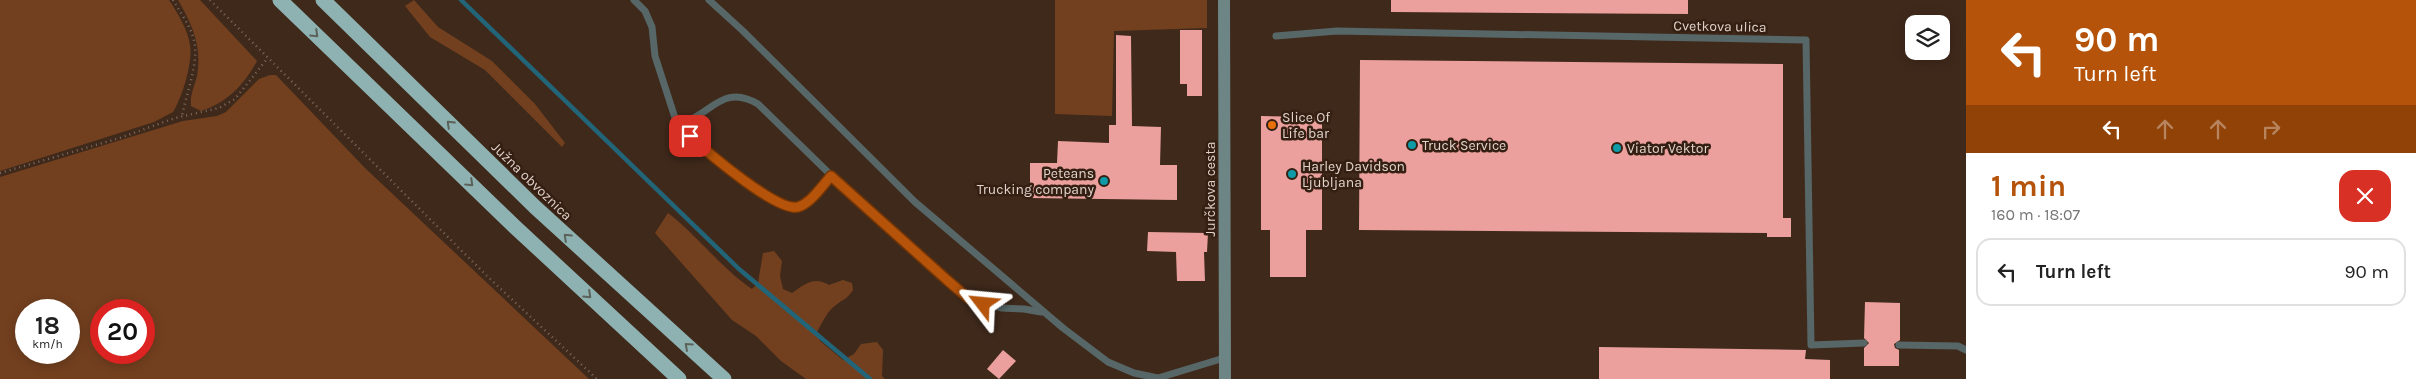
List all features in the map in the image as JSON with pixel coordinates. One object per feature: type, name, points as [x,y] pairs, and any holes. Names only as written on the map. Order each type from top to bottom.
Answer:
[{"type":"highway","points":[[280,0],[515,227],[679,379]]},
{"type":"highway","name":"Južna obvoznica","points":[[323,0],[535,207],[724,379]]},
{"type":"street","name":"Jurčkova cesta","points":[[1224,0],[1225,379]]},
{"type":"lane","points":[[634,0],[645,11],[652,27],[655,56],[677,124],[704,148],[768,198],[790,208],[798,207],[808,202],[831,176]]},
{"type":"lane","points":[[709,0],[743,31],[915,202],[1044,313],[1108,362],[1134,372],[1158,378],[1224,358]]},
{"type":"lane","name":"Cvetkova ulica","points":[[1276,36],[1338,31],[1806,40],[1811,346],[1864,343]]},
{"type":"lane","points":[[677,124],[700,114],[723,98],[732,96],[749,99],[758,104],[831,176],[968,298],[1001,308],[1024,309],[1044,313]]},
{"type":"lane","points":[[1900,344],[1958,346],[1966,350]]},
{"type":"path","points":[[173,0],[188,25],[195,46],[193,67],[182,116]]},
{"type":"path","points":[[210,0],[267,59],[488,277],[597,379]]},
{"type":"path","points":[[0,173],[120,138],[182,116],[219,108],[235,99],[267,59]]},
{"type":"shaded area","points":[[0,0],[169,0],[185,27],[190,45],[190,61],[186,80],[173,112],[154,122],[0,171]]},
{"type":"shaded area","points":[[178,0],[200,0],[257,61],[234,92],[219,103],[201,111],[191,106],[198,65],[195,36]]},
{"type":"shaded area","points":[[414,0],[438,27],[492,61],[535,104],[565,143],[562,147],[485,70],[430,37],[405,6]]},
{"type":"shaded area","points":[[1055,0],[1207,0],[1207,28],[1114,31],[1112,116],[1055,114]]},
{"type":"shaded area","points":[[276,75],[365,168],[589,379],[0,379],[0,177],[183,121],[217,116],[226,112],[259,79]]},
{"type":"shaded area","points":[[668,213],[730,272],[752,289],[758,283],[763,253],[774,251],[782,261],[780,276],[783,289],[792,293],[805,284],[814,281],[824,282],[829,285],[843,280],[852,283],[853,290],[851,293],[833,307],[825,317],[817,332],[820,341],[843,360],[854,354],[861,344],[877,342],[883,350],[882,376],[885,379],[806,379],[781,361],[756,336],[732,320],[655,233]]},
{"type":"building","points":[[1391,0],[1688,0],[1688,14],[1391,12]]},
{"type":"building","points":[[1180,30],[1202,30],[1202,96],[1187,96],[1187,84],[1180,84]]},
{"type":"building","points":[[1116,35],[1131,36],[1132,126],[1161,127],[1160,165],[1177,165],[1177,200],[1030,198],[1030,163],[1057,163],[1058,141],[1109,143],[1109,125],[1116,125]]},
{"type":"building","points":[[1360,60],[1783,64],[1783,218],[1791,218],[1791,237],[1767,237],[1767,233],[1359,230]]},
{"type":"building","name":"Harley Davidson Ljubljana","points":[[1261,116],[1322,117],[1322,230],[1306,230],[1306,277],[1270,277],[1270,230],[1261,230]]},
{"type":"building","points":[[1148,232],[1208,233],[1207,252],[1204,252],[1205,281],[1177,281],[1176,252],[1147,251]]},
{"type":"building","points":[[1865,302],[1900,303],[1900,340],[1894,344],[1895,348],[1899,350],[1899,366],[1864,366],[1864,348],[1869,343],[1864,338]]},
{"type":"building","points":[[1599,347],[1806,350],[1805,359],[1830,360],[1830,379],[1599,379]]},
{"type":"building","points":[[1003,350],[1016,361],[999,379],[987,369]]},
{"type":"waterway","points":[[461,0],[739,269],[870,379]]},
{"type":"place","name":"Slice Of Life bar","points":[[1272,125]]},
{"type":"place","name":"Truck Service","points":[[1412,145]]},
{"type":"place","name":"Viator Vektor","points":[[1617,148]]},
{"type":"place","name":"Harley Davidson Ljubljana","points":[[1292,174]]},
{"type":"place","name":"Peteans Trucking company","points":[[1104,181]]},
{"type":"route","points":[[690,136],[768,198],[790,208],[798,207],[808,202],[831,176],[968,298],[983,304]]}]
